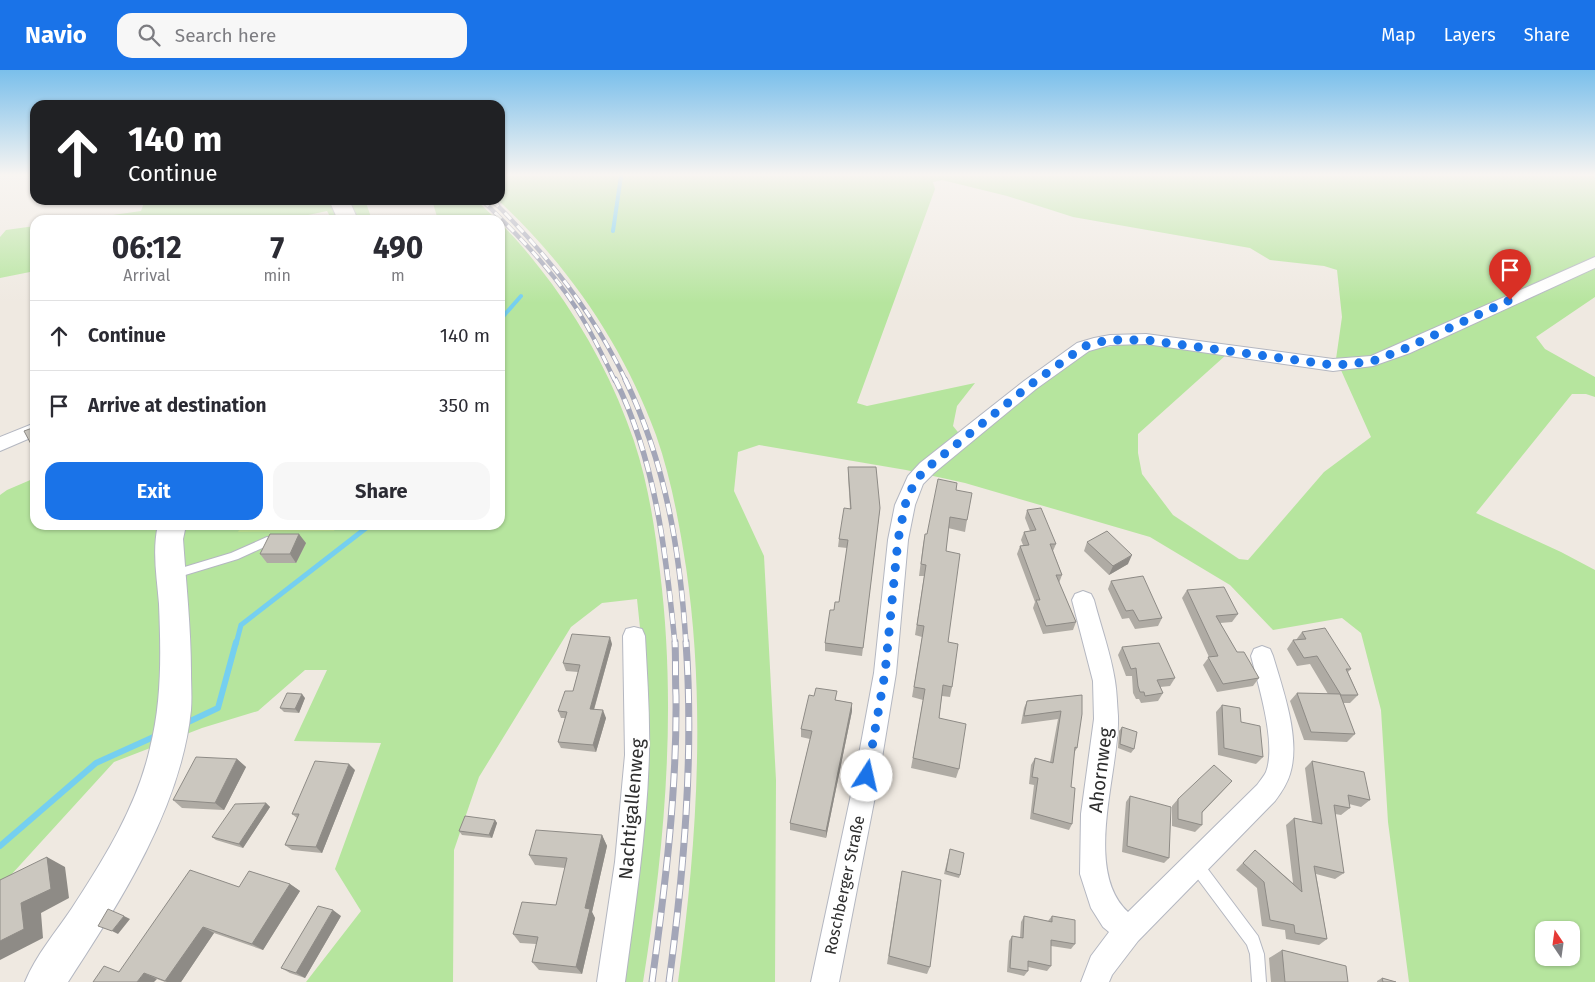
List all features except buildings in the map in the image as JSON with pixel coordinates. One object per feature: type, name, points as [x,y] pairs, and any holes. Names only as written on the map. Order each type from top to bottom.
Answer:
[{"type":"main road","points":[[45,982],[116,869],[157,784],[173,723],[176,643],[169,539],[171,530]]},
{"type":"street","name":"Roschberger Straße","points":[[825,982],[867,776],[885,673],[898,540],[905,505],[915,481],[927,468],[1030,385],[1083,347],[1094,343],[1110,340],[1138,339],[1333,365],[1373,361],[1404,349],[1595,262]]},
{"type":"street","points":[[0,444],[30,431]]},
{"type":"street","name":"Ahornweg","points":[[1082,600],[1104,680],[1106,719],[1094,814],[1093,874],[1105,904],[1113,917],[1128,931]]},
{"type":"street","name":"Nachtigallenweg","points":[[611,982],[628,862],[637,755],[634,636]]},
{"type":"street","points":[[1095,982],[1101,966],[1128,931],[1266,793],[1278,775],[1281,755],[1278,724],[1262,656]]},
{"type":"lane","points":[[171,576],[234,556],[267,541]]},
{"type":"lane","points":[[1195,864],[1253,941],[1257,954],[1259,982]]},
{"type":"green space","points":[[517,219],[924,219],[857,403],[867,406],[975,383],[957,406],[953,426],[966,442],[1086,351],[1121,345],[1139,345],[1173,347],[1226,355],[1138,434],[1138,453],[1142,474],[1173,515],[1239,559],[1248,560],[1324,472],[1371,437],[1336,359],[1342,317],[1337,270],[1324,266],[1270,260],[1250,248],[1082,219],[1595,219],[1595,297],[1536,337],[1545,349],[1595,377],[1595,397],[1586,394],[1572,394],[1476,513],[1561,552],[1595,570],[1595,982],[1409,982],[1388,822],[1381,710],[1361,633],[1342,618],[1273,630],[1230,585],[1150,537],[965,483],[906,470],[759,445],[738,452],[734,491],[764,556],[776,780],[775,982],[678,982],[690,879],[697,774],[696,670],[686,567],[680,533],[666,467],[643,402],[610,338],[591,308],[548,251]]},
{"type":"green space","points":[[30,227],[30,272],[0,278],[0,237],[6,230]]},
{"type":"green space","points":[[505,228],[534,260],[565,302],[609,379],[634,441],[650,506],[658,555],[665,623],[668,674],[668,726],[663,829],[643,982],[624,982],[644,666],[637,599],[602,603],[571,627],[479,777],[454,850],[453,982],[306,982],[361,911],[335,869],[381,743],[294,741],[327,670],[305,670],[258,711],[202,728],[114,762],[0,887],[0,495],[30,480],[30,530],[505,530]]},
{"type":"green space","points":[[239,530],[334,530],[334,531],[238,532]]},
{"type":"waterway","points":[[613,231],[615,219]]},
{"type":"waterway","points":[[505,314],[521,296]]},
{"type":"waterway","points":[[236,644],[241,625],[364,530]]},
{"type":"waterway","points":[[184,724],[218,708],[236,642]]},
{"type":"waterway","points":[[0,846],[96,763],[158,735]]},
{"type":"railway","points":[[511,219],[567,284],[599,331],[625,379]]},
{"type":"railway","points":[[505,223],[553,275],[577,309],[615,381]]},
{"type":"railway","points":[[615,379],[629,410],[650,475],[663,542],[675,644]]},
{"type":"railway","points":[[625,379],[651,443],[669,508],[680,575],[686,644]]},
{"type":"railway","points":[[652,982],[666,875],[672,804],[676,732],[675,642]]},
{"type":"railway","points":[[669,982],[686,812],[689,727],[686,642]]},
{"type":"route","points":[[867,776],[885,673],[898,540],[905,505],[915,481],[927,468],[1030,385],[1083,347],[1094,343],[1129,338],[1333,365],[1373,361],[1404,349],[1510,300]]}]
